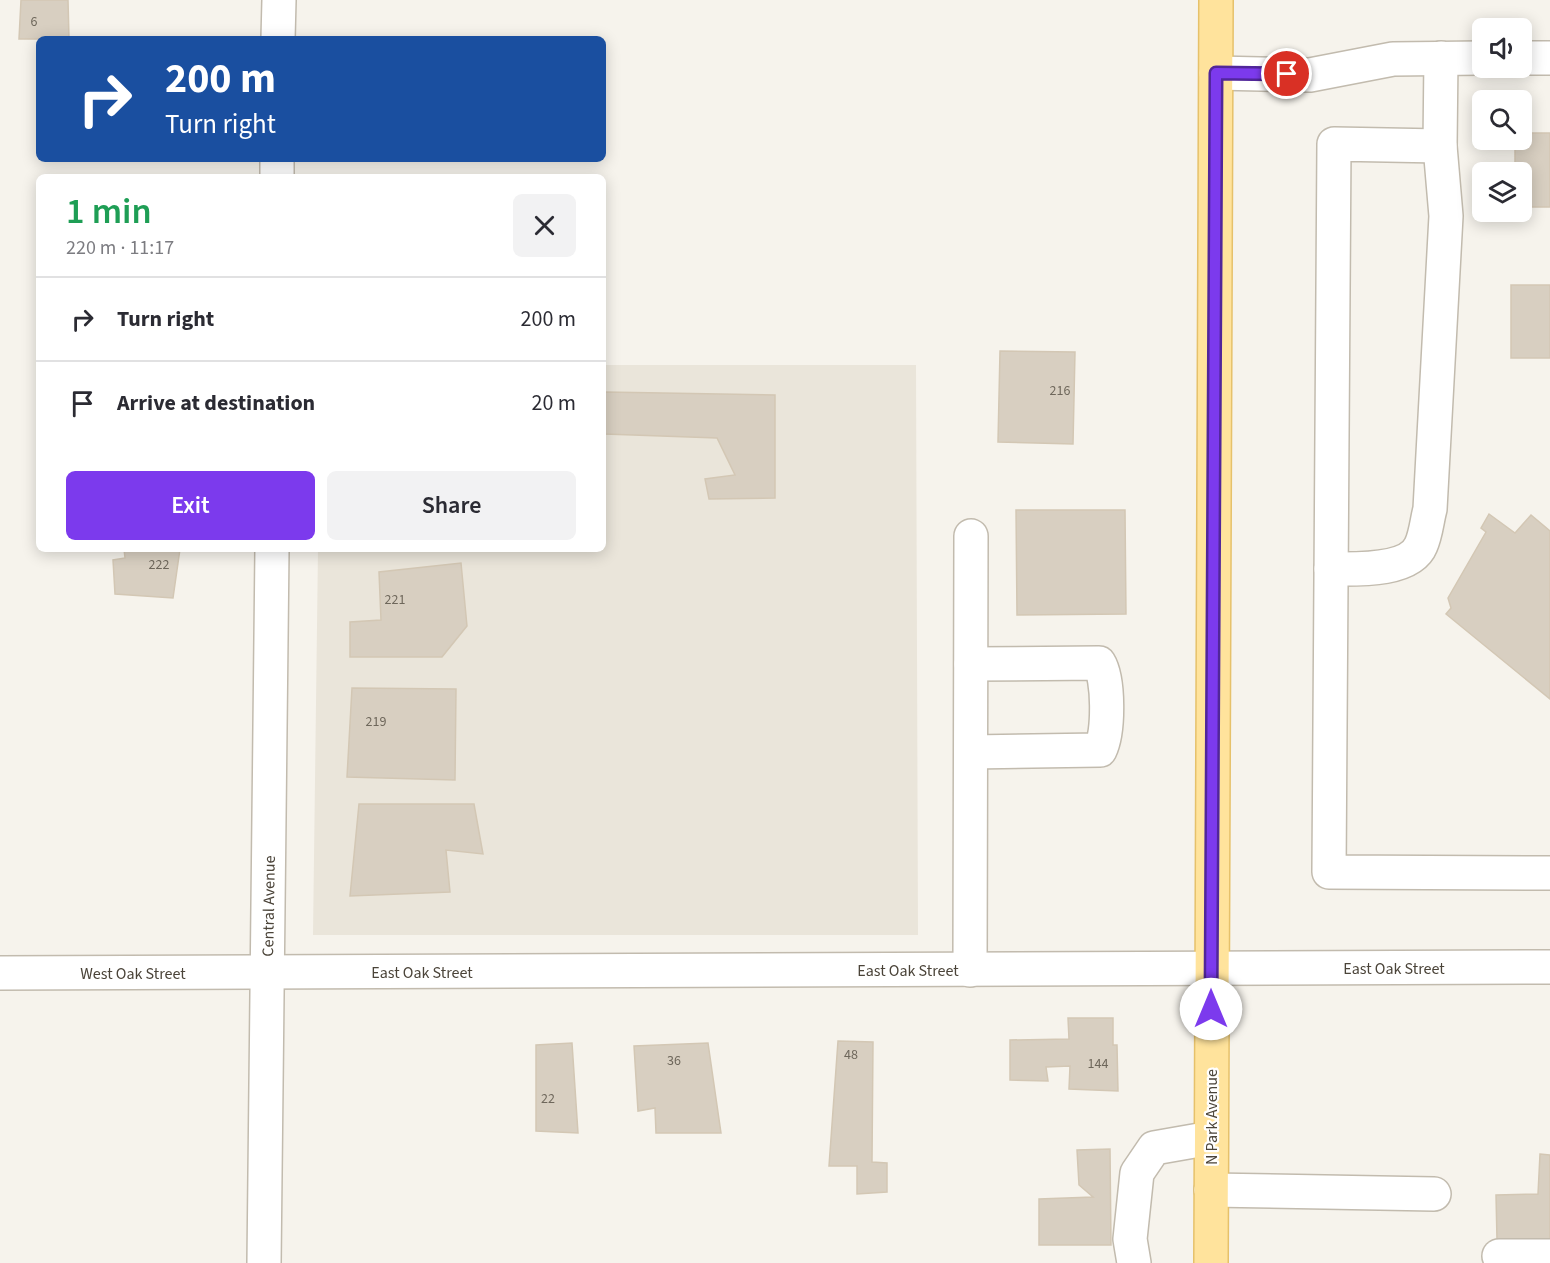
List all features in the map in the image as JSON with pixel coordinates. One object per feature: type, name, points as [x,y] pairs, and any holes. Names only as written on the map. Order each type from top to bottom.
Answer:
[{"type":"main road","name":"N Park Avenue","points":[[1211,1263],[1216,0]]},
{"type":"street","points":[[278,36],[279,0]]},
{"type":"street","points":[[1331,569],[1377,569],[1403,561],[1421,547],[1430,509],[1446,216],[1440,146],[1441,58]]},
{"type":"street","points":[[1216,73],[1310,75],[1393,59],[1472,58]]},
{"type":"street","points":[[1532,58],[1550,58]]},
{"type":"street","points":[[1440,146],[1334,144],[1329,872],[1550,873]]},
{"type":"street","points":[[970,970],[971,536]]},
{"type":"street","name":"Central Avenue","points":[[264,1263],[272,552]]},
{"type":"street","points":[[971,664],[1099,663],[1105,673],[1106,739],[1100,750],[971,752]]},
{"type":"street","name":"East Oak Street","points":[[267,973],[1550,967]]},
{"type":"street","name":"West Oak Street","points":[[0,973],[267,973]]},
{"type":"street","points":[[1134,1263],[1130,1239],[1137,1173],[1154,1148],[1211,1138]]},
{"type":"street","points":[[1211,1190],[1434,1194]]},
{"type":"street","points":[[1499,1256],[1550,1256]]},
{"type":"shaded area","points":[[606,365],[916,365],[918,935],[313,935],[318,552],[606,552]]},
{"type":"building","points":[[21,0],[68,0],[69,36],[36,36],[36,39],[19,39]]},
{"type":"building","points":[[1532,133],[1550,133],[1550,207],[1532,207],[1532,162],[1515,162],[1515,150],[1532,150]]},
{"type":"building","points":[[1511,285],[1550,285],[1550,358],[1511,358]]},
{"type":"building","points":[[1000,351],[1075,352],[1073,444],[998,442]]},
{"type":"building","points":[[606,392],[775,395],[775,498],[709,499],[705,479],[735,475],[717,438],[606,434]]},
{"type":"building","points":[[1016,510],[1125,510],[1126,614],[1017,615]]},
{"type":"building","points":[[1489,514],[1515,533],[1531,515],[1550,531],[1550,699],[1446,614],[1451,608],[1448,598],[1486,532],[1481,528]]},
{"type":"building","points":[[124,552],[180,552],[173,598],[115,594],[113,560],[125,558]]},
{"type":"building","points":[[461,563],[467,626],[442,657],[350,657],[350,622],[381,620],[379,572]]},
{"type":"building","points":[[352,688],[456,689],[455,780],[347,777]]},
{"type":"building","points":[[359,804],[474,804],[483,854],[446,850],[450,892],[350,896]]},
{"type":"building","points":[[1068,1018],[1113,1018],[1113,1045],[1117,1045],[1118,1091],[1069,1089],[1070,1066],[1046,1067],[1048,1081],[1010,1080],[1010,1040],[1069,1039]]},
{"type":"building","points":[[838,1041],[873,1042],[872,1162],[887,1163],[887,1192],[857,1194],[857,1166],[829,1166]]},
{"type":"building","points":[[572,1043],[578,1133],[536,1131],[536,1045]]},
{"type":"building","points":[[708,1043],[721,1133],[656,1133],[655,1108],[638,1111],[634,1046]]},
{"type":"building","points":[[1110,1149],[1111,1245],[1039,1245],[1039,1199],[1093,1197],[1079,1185],[1077,1150]]},
{"type":"building","points":[[1540,1154],[1550,1155],[1550,1246],[1539,1240],[1497,1240],[1496,1195],[1538,1194]]},
{"type":"route","points":[[1211,1009],[1216,73],[1287,74]]}]
